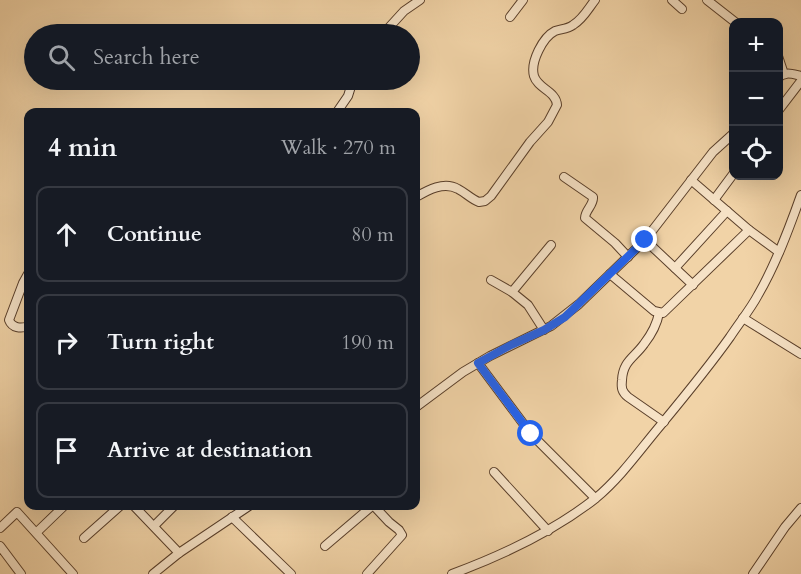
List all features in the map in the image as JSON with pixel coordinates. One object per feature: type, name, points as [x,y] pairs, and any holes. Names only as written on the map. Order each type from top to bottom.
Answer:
[{"type":"street","points":[[392,24],[404,11],[420,0]]},
{"type":"street","points":[[510,17],[523,0]]},
{"type":"street","points":[[420,195],[446,185],[458,189],[479,202],[491,196],[556,109],[557,101],[537,82],[534,76],[535,62],[543,41],[554,32],[573,26],[595,0]]},
{"type":"street","points":[[672,0],[682,9]]},
{"type":"street","points":[[707,0],[730,18]]},
{"type":"street","points":[[783,76],[801,76]]},
{"type":"street","points":[[783,104],[801,81]]},
{"type":"street","points":[[340,108],[350,90]]},
{"type":"street","points":[[420,404],[478,363],[565,317],[645,240],[718,146],[729,136]]},
{"type":"street","points":[[564,177],[593,197],[585,218],[628,257]]},
{"type":"street","points":[[691,180],[749,230],[779,252]]},
{"type":"street","points":[[714,200],[729,180]]},
{"type":"street","points":[[452,574],[548,531],[596,498],[626,468],[707,368],[757,297],[791,225],[801,195]]},
{"type":"street","points":[[675,267],[727,211]]},
{"type":"street","points":[[610,274],[654,311],[663,314],[749,230]]},
{"type":"street","points":[[645,240],[693,285]]},
{"type":"street","points":[[512,292],[551,245]]},
{"type":"street","points":[[491,280],[512,292],[528,305],[544,330]]},
{"type":"street","points":[[24,281],[9,320],[12,325],[24,328]]},
{"type":"street","points":[[659,313],[658,320],[645,342],[627,362],[621,389],[628,397],[664,422]]},
{"type":"street","points":[[743,318],[801,354]]},
{"type":"street","points":[[478,363],[531,434],[596,498]]},
{"type":"street","points":[[494,472],[548,531]]},
{"type":"street","points":[[753,574],[801,508]]},
{"type":"street","points":[[37,532],[60,510]]},
{"type":"street","points":[[84,538],[116,510]]},
{"type":"street","points":[[140,510],[179,554]]},
{"type":"street","points":[[154,526],[170,510]]},
{"type":"street","points":[[153,574],[243,510]]},
{"type":"street","points":[[325,546],[368,510]]},
{"type":"street","points":[[368,574],[402,536],[399,530],[377,510]]},
{"type":"street","points":[[0,528],[17,512],[73,574]]},
{"type":"street","points":[[232,518],[291,574]]},
{"type":"street","points":[[0,546],[21,574]]},
{"type":"route","points":[[531,434],[478,363],[565,317],[645,240]]}]
